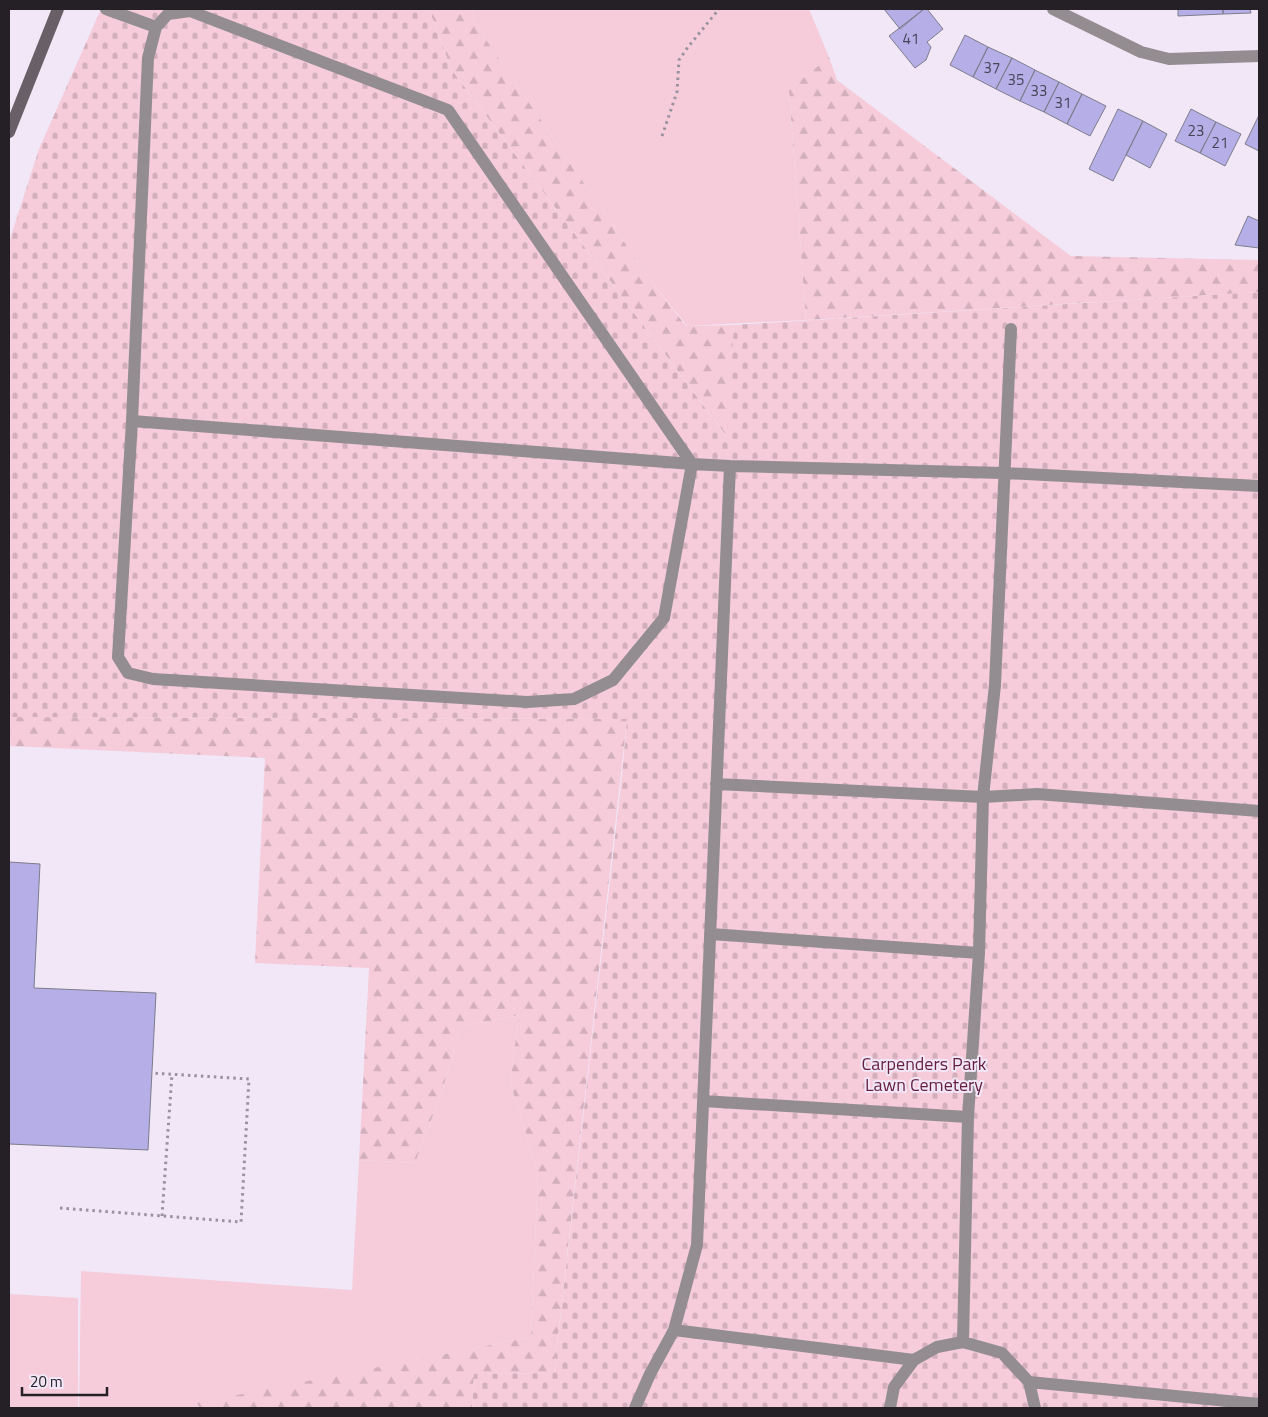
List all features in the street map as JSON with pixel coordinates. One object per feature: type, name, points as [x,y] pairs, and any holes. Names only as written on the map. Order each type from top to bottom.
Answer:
[{"type":"main road","points":[[9,132],[58,9]]},
{"type":"street","points":[[106,9],[156,27]]},
{"type":"street","points":[[1053,9],[1141,52],[1157,56],[1177,59],[1259,56]]},
{"type":"street","points":[[190,11],[448,110],[692,464],[664,618],[613,680],[574,698],[527,702],[153,679],[128,673],[118,657],[132,421],[148,58],[156,27],[168,14],[190,11]]},
{"type":"street","points":[[963,1342],[968,1117],[979,953],[983,796],[995,685],[1011,329]]},
{"type":"street","points":[[132,421],[692,464],[1004,473],[1259,486]]},
{"type":"street","points":[[635,1408],[650,1374],[674,1330],[697,1246],[730,466]]},
{"type":"street","points":[[716,784],[983,796],[1037,794],[1259,810]]},
{"type":"street","points":[[710,934],[979,953]]},
{"type":"street","points":[[703,1101],[968,1117]]},
{"type":"street","points":[[674,1330],[914,1360]]},
{"type":"street","points":[[890,1408],[894,1387],[914,1360],[937,1347],[963,1342],[1002,1352],[1029,1382],[1035,1408]]},
{"type":"street","points":[[1029,1382],[1259,1404]]},
{"type":"path","points":[[662,136],[677,92],[679,60],[719,9]]},
{"type":"path","points":[[60,1208],[241,1222],[249,1079],[151,1073]]},
{"type":"path","points":[[162,1216],[172,1074]]},
{"type":"green space","name":"Carpenders Park Lawn Cemetery","points":[[101,9],[429,9],[451,69],[727,437],[734,325],[1259,292],[1259,1408],[472,1408],[474,1374],[554,1373],[627,719],[9,717],[9,242],[39,149]]},
{"type":"green space","points":[[429,9],[472,9],[474,22],[648,277],[686,326],[734,325],[728,438],[451,69]]},
{"type":"green space","points":[[472,9],[809,9],[829,57],[789,90],[806,320],[687,326],[648,277],[474,22]]},
{"type":"green space","points":[[829,57],[837,80],[1071,256],[1259,260],[1259,292],[806,320],[789,90]]},
{"type":"green space","points":[[9,717],[627,719],[554,1373],[474,1374],[472,1408],[200,1408],[196,1403],[531,1337],[538,1173],[510,1082],[519,1015],[461,1027],[442,1091],[415,1163],[359,1160],[369,968],[255,963],[265,758],[9,746]]},
{"type":"green space","points":[[519,1015],[510,1082],[538,1173],[531,1337],[196,1404],[200,1408],[79,1408],[81,1271],[352,1290],[359,1160],[415,1163],[442,1091],[461,1027]]},
{"type":"green space","points":[[9,1294],[78,1298],[78,1408],[9,1408]]},
{"type":"building","points":[[884,9],[924,9],[900,29]]},
{"type":"building","points":[[924,9],[927,9],[943,29],[927,42],[931,47],[926,60],[915,68],[889,36]]},
{"type":"building","points":[[1178,9],[1223,9],[1223,14],[1178,16]]},
{"type":"building","points":[[1223,9],[1250,9],[1251,13],[1223,14]]},
{"type":"building","points":[[965,35],[988,47],[973,77],[950,65]]},
{"type":"building","points":[[988,47],[1012,58],[996,89],[973,77]]},
{"type":"building","points":[[1012,58],[1035,70],[1020,101],[996,89]]},
{"type":"building","points":[[1035,70],[1059,82],[1044,112],[1020,101]]},
{"type":"building","points":[[1059,82],[1082,94],[1067,124],[1044,112]]},
{"type":"building","points":[[1082,94],[1106,106],[1090,136],[1067,124]]},
{"type":"building","points":[[1118,109],[1143,121],[1113,181],[1089,169]]},
{"type":"building","points":[[1191,109],[1216,122],[1200,153],[1175,141]]},
{"type":"building","points":[[1259,115],[1259,151],[1245,144]]},
{"type":"building","points":[[1143,121],[1167,134],[1150,168],[1126,155]]},
{"type":"building","points":[[1216,122],[1241,134],[1225,166],[1200,153]]},
{"type":"building","points":[[1248,216],[1259,221],[1259,248],[1235,245]]},
{"type":"building","points":[[9,862],[40,864],[34,988],[156,993],[148,1150],[9,1144]]}]
